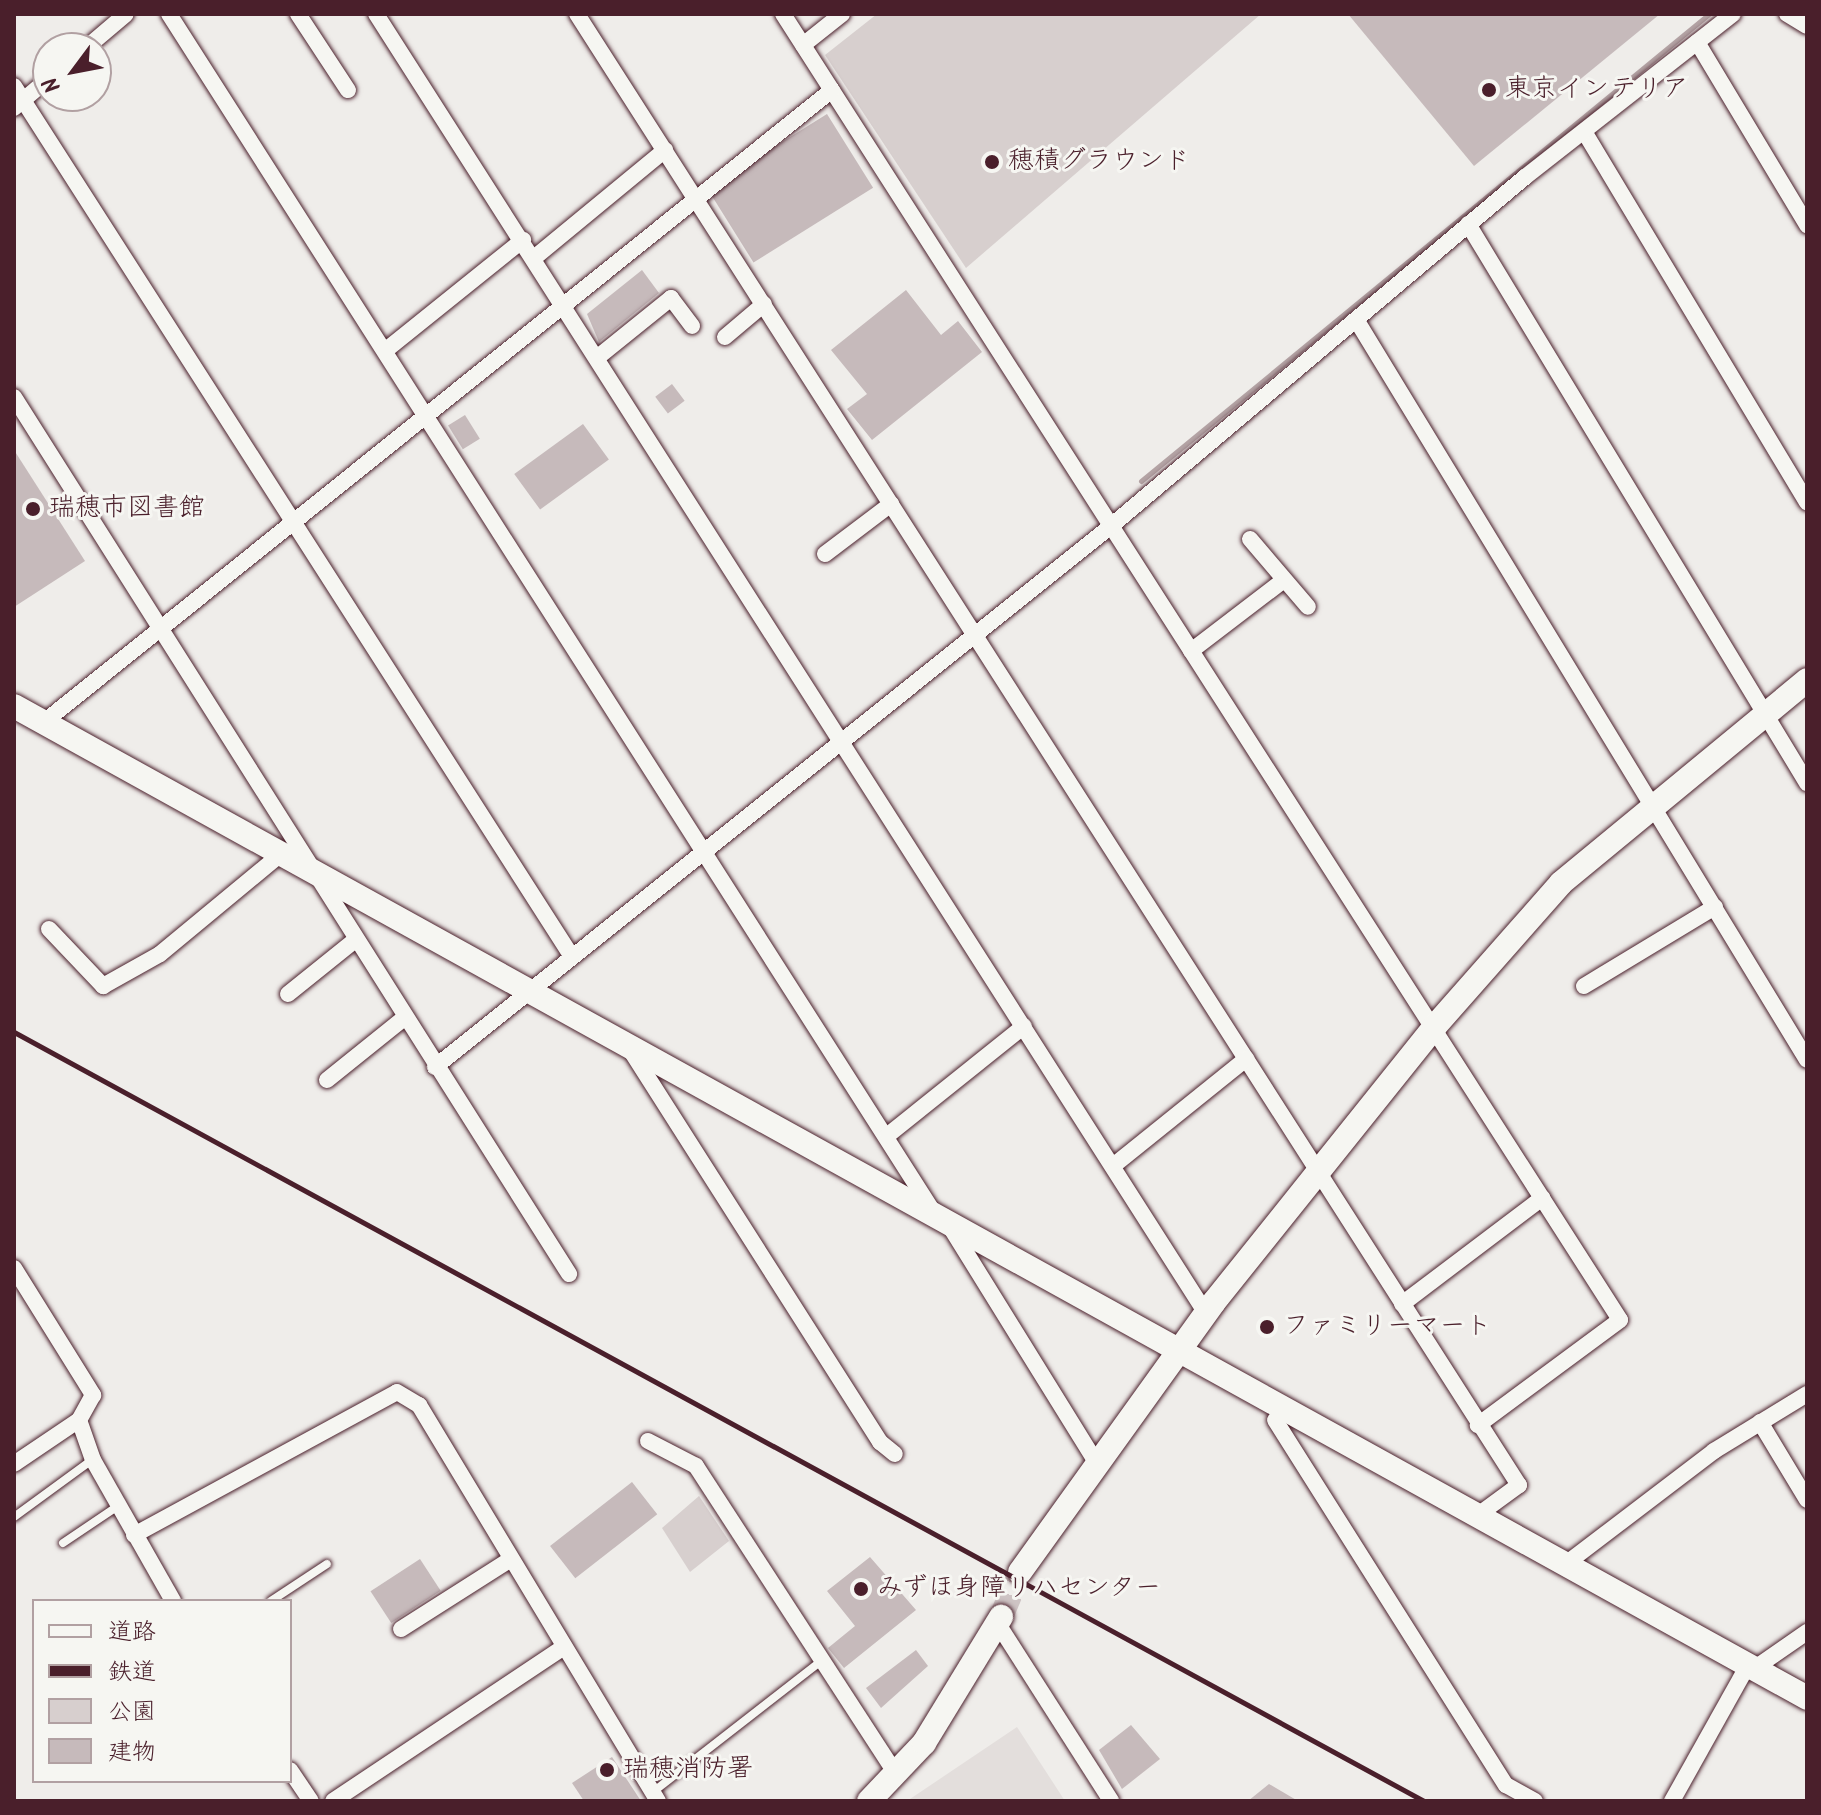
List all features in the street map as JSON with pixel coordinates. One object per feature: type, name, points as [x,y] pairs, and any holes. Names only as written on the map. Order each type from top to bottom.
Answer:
[{"type":"street","points":[[105,32],[126,14]]},
{"type":"street","points":[[169,14],[1096,1462]]},
{"type":"street","points":[[376,14],[565,305],[1207,1315]]},
{"type":"street","points":[[577,14],[1519,1485],[1478,1515]]},
{"type":"street","points":[[783,14],[1191,651],[1436,1025],[1620,1320],[1478,1425]]},
{"type":"street","points":[[803,45],[842,14]]},
{"type":"street","points":[[435,1067],[1111,526],[1468,224],[1733,14]]},
{"type":"street","points":[[307,17],[348,90]]},
{"type":"street","points":[[1697,42],[1807,225]]},
{"type":"street","points":[[44,722],[297,524],[832,90]]},
{"type":"street","points":[[17,98],[297,524],[572,957]]},
{"type":"street","points":[[1585,133],[1807,502]]},
{"type":"street","points":[[534,258],[665,150]]},
{"type":"street","points":[[1468,224],[1807,783]]},
{"type":"street","points":[[386,350],[523,240]]},
{"type":"street","points":[[598,357],[671,298],[692,326]]},
{"type":"street","points":[[725,337],[764,304]]},
{"type":"street","points":[[1357,321],[1807,1060]]},
{"type":"street","points":[[14,397],[354,941],[569,1274]]},
{"type":"street","points":[[825,554],[891,504]]},
{"type":"street","points":[[1250,539],[1308,607]]},
{"type":"street","points":[[1191,651],[1284,580]]},
{"type":"street","points":[[1020,1572],[1096,1462],[1318,1170],[1436,1025],[1561,883],[1652,804],[1807,680]]},
{"type":"street","points":[[14,706],[1807,1698]]},
{"type":"street","points":[[49,929],[103,986],[160,954],[281,854]]},
{"type":"street","points":[[1584,986],[1715,907]]},
{"type":"street","points":[[288,994],[354,941]]},
{"type":"street","points":[[327,1080],[404,1018]]},
{"type":"street","points":[[888,1135],[1024,1026]]},
{"type":"street","points":[[630,1049],[880,1442],[895,1454]]},
{"type":"street","points":[[1113,1166],[1246,1059]]},
{"type":"street","points":[[1402,1304],[1542,1198]]},
{"type":"street","points":[[14,1268],[93,1395],[79,1420],[14,1464]]},
{"type":"street","points":[[134,1535],[397,1392],[419,1405],[656,1797]]},
{"type":"street","points":[[1567,1563],[1760,1422],[1807,1394]]},
{"type":"street","points":[[79,1420],[93,1460],[172,1599]]},
{"type":"street","points":[[1275,1420],[1506,1785],[1535,1801]]},
{"type":"street","points":[[1760,1422],[1807,1500]]},
{"type":"street","points":[[648,1441],[696,1466],[896,1774]]},
{"type":"street","points":[[401,1629],[511,1559]]},
{"type":"street","points":[[869,1801],[896,1774],[942,1717],[1000,1621],[1111,1801]]},
{"type":"street","points":[[1672,1801],[1751,1668],[1807,1632]]},
{"type":"street","points":[[333,1801],[564,1647]]},
{"type":"street","points":[[292,1773],[311,1801]]},
{"type":"lane","points":[[14,1517],[93,1460]]},
{"type":"lane","points":[[63,1543],[118,1506]]},
{"type":"lane","points":[[274,1599],[327,1564]]},
{"type":"lane","points":[[656,1797],[821,1661]]},
{"type":"shaded area","points":[[1017,1727],[1065,1801],[907,1801]]},
{"type":"green space","name":"穂積グラウンド","points":[[877,14],[1261,14],[966,268],[825,55]]},
{"type":"green space","points":[[699,1496],[729,1541],[690,1572],[662,1528]]},
{"type":"building","name":"東京インテリア","points":[[1348,14],[1660,14],[1474,166]]},
{"type":"building","points":[[827,114],[873,188],[754,262],[707,189]]},
{"type":"building","points":[[642,270],[659,293],[599,342],[587,314]]},
{"type":"building","points":[[906,290],[941,335],[958,321],[982,352],[872,440],[847,409],[867,394],[831,350]]},
{"type":"building","points":[[672,384],[685,401],[668,413],[655,397]]},
{"type":"building","points":[[465,415],[480,439],[463,449],[448,426]]},
{"type":"building","points":[[583,424],[609,460],[540,510],[514,474]]},
{"type":"building","name":"瑞穂市図書館","points":[[14,450],[85,561],[14,607]]},
{"type":"building","points":[[632,1482],[657,1514],[575,1578],[550,1546]]},
{"type":"building","points":[[870,1557],[916,1610],[844,1668],[828,1648],[855,1626],[827,1591]]},
{"type":"building","points":[[420,1559],[441,1591],[391,1623],[371,1591]]},
{"type":"building","points":[[916,1650],[928,1666],[881,1708],[866,1688]]},
{"type":"building","points":[[1131,1725],[1160,1759],[1122,1789],[1099,1750]]},
{"type":"building","name":"瑞穂消防署","points":[[612,1757],[641,1801],[584,1801],[572,1783]]},
{"type":"building","points":[[1269,1784],[1298,1801],[1248,1801]]},
{"type":"waterway","points":[[1141,481],[1709,14]]},
{"type":"tunnel","points":[[1001,1617],[1020,1572]]},
{"type":"railway","points":[[14,1032],[1424,1801]]},
{"type":"place","name":"東京インテリア","points":[[1489,90]]},
{"type":"place","name":"穂積グラウンド","points":[[992,162]]},
{"type":"place","name":"瑞穂市図書館","points":[[33,509]]},
{"type":"place","name":"ファミリーマート","points":[[1267,1327]]},
{"type":"place","name":"みずほ身障リハセンター","points":[[861,1589]]},
{"type":"place","name":"瑞穂消防署","points":[[607,1770]]}]
